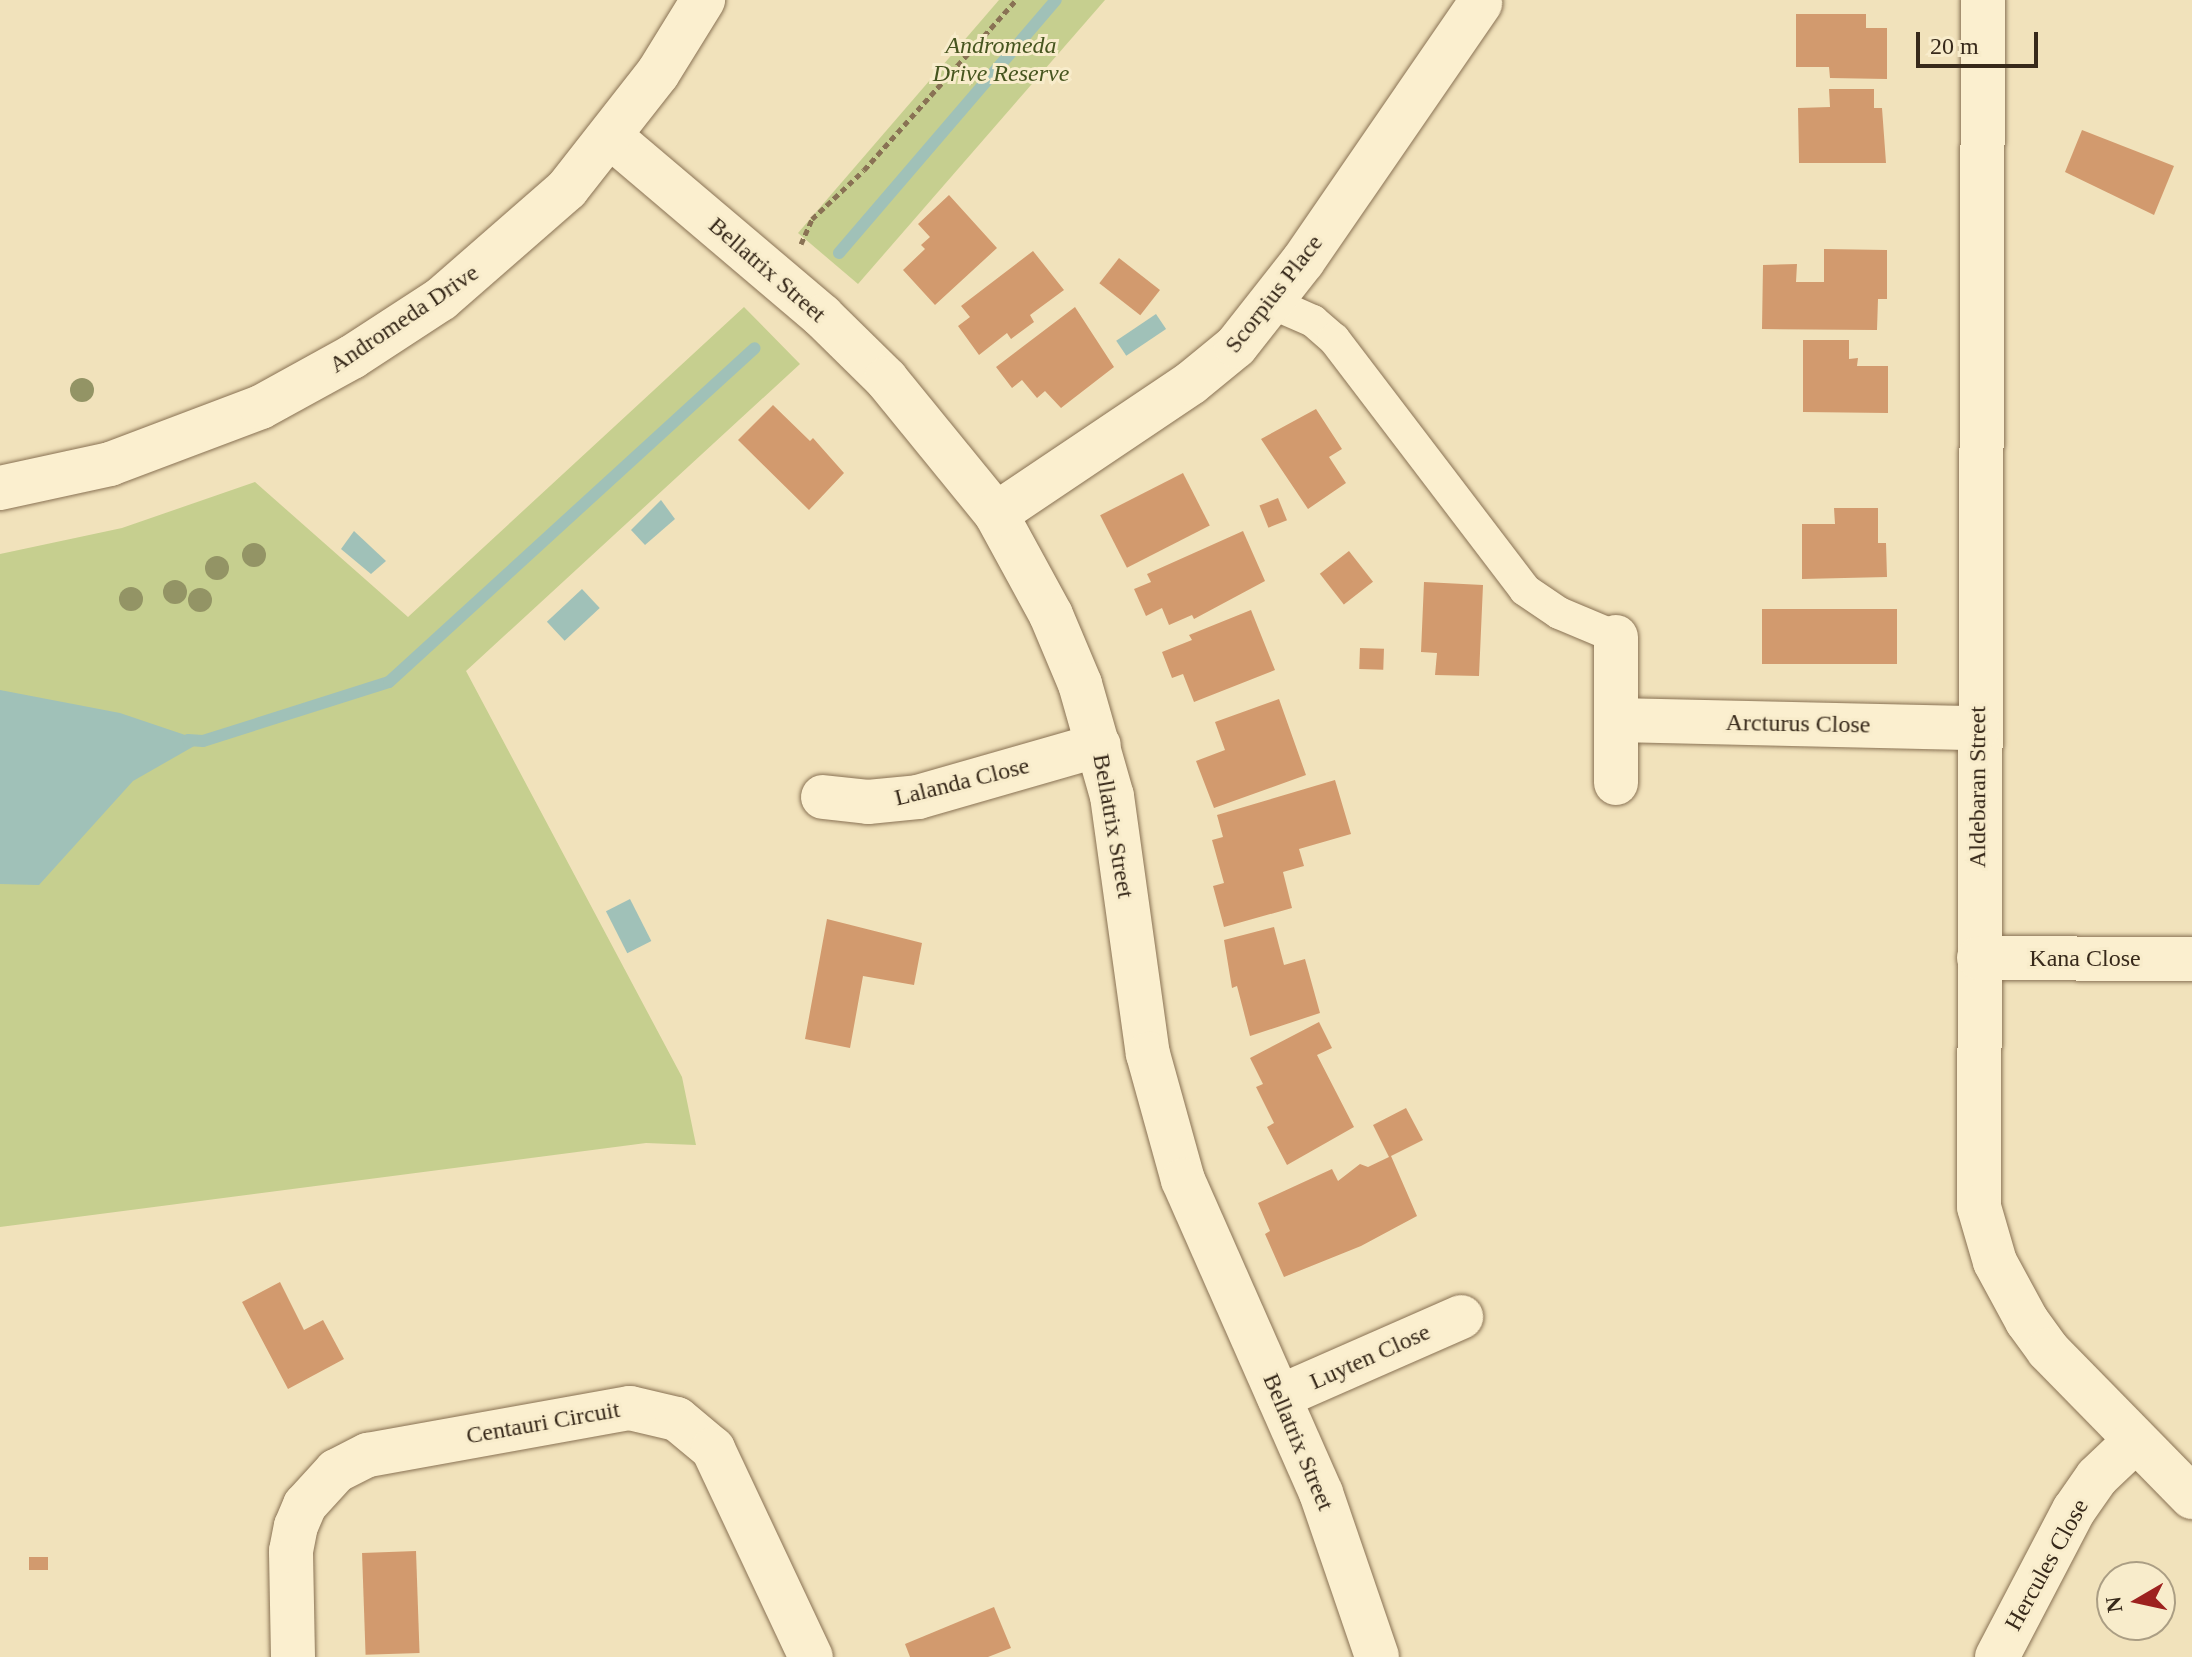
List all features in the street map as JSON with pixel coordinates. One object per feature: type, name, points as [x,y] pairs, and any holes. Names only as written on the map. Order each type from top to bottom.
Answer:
[{"type":"street","name":"Andromeda Drive","points":[[0,488],[162,447],[307,383],[408,321],[485,264],[567,189],[611,137],[703,0]]},
{"type":"street","name":"Aldebaran Street","points":[[1983,0],[1976,1182],[1986,1237],[2008,1293],[2027,1321],[2135,1441],[2192,1497]]},
{"type":"street","name":"Scorpius Place","points":[[996,514],[1209,369],[1272,303],[1480,3]]},
{"type":"street","name":"Bellatrix Street","points":[[611,137],[783,283],[886,379],[996,514],[1061,637],[1099,745],[1123,869],[1138,1001],[1165,1121],[1199,1219],[1321,1493],[1377,1657]]},
{"type":"street","points":[[1272,303],[1313,321],[1334,339],[1525,590],[1559,613],[1616,637],[1616,783]]},
{"type":"street","name":"Arcturus Close","points":[[1617,720],[1978,728]]},
{"type":"street","name":"Lalanda Close","points":[[823,797],[868,802],[918,797],[1099,745]]},
{"type":"street","name":"Kana Close","points":[[1979,958],[2192,959]]},
{"type":"street","name":"Luyten Close","points":[[1279,1397],[1461,1317]]},
{"type":"street","name":"Centauri Circuit","points":[[293,1657],[291,1551],[296,1526],[305,1505],[336,1471],[368,1455],[630,1408],[677,1419],[713,1449],[811,1657]]},
{"type":"street","name":"Hercules Close","points":[[1997,1657],[2074,1510],[2097,1477],[2135,1441]]},
{"type":"path","points":[[783,283],[812,219],[864,170],[1016,0]]},
{"type":"green space","name":"Andromeda Drive Reserve","points":[[999,0],[1105,0],[858,284],[798,233]]},
{"type":"green space","points":[[744,307],[800,364],[466,671],[682,1077],[696,1145],[646,1143],[0,1227],[0,554],[122,528],[255,482],[408,617]]},
{"type":"water","points":[[1156,314],[1166,329],[1126,356],[1116,341]]},
{"type":"water","points":[[661,500],[675,519],[645,545],[631,530]]},
{"type":"water","points":[[354,531],[386,561],[371,574],[341,549]]},
{"type":"water","points":[[582,589],[600,608],[565,641],[547,622]]},
{"type":"water","points":[[0,690],[120,713],[203,741],[133,781],[39,885],[0,884]]},
{"type":"water","points":[[630,899],[651,941],[627,953],[606,911]]},
{"type":"building","points":[[1796,14],[1866,14],[1866,28],[1887,28],[1887,79],[1830,78],[1829,67],[1796,67]]},
{"type":"building","points":[[1829,89],[1874,89],[1874,108],[1882,108],[1886,163],[1799,163],[1798,108],[1830,107]]},
{"type":"building","points":[[2082,130],[2174,166],[2154,215],[2065,172]]},
{"type":"building","points":[[949,195],[997,248],[935,305],[903,270],[925,249],[921,245],[930,237],[918,224]]},
{"type":"building","points":[[1824,249],[1887,250],[1887,299],[1878,299],[1877,330],[1762,329],[1763,265],[1797,264],[1796,282],[1824,282]]},
{"type":"building","points":[[1033,251],[1064,290],[1030,315],[1034,322],[1011,339],[1007,333],[979,355],[958,326],[970,317],[961,306]]},
{"type":"building","points":[[1119,258],[1160,290],[1140,315],[1099,283]]},
{"type":"building","points":[[1075,307],[1114,367],[1061,408],[1045,391],[1037,398],[1022,380],[1012,388],[996,367]]},
{"type":"building","points":[[1803,340],[1849,340],[1849,359],[1858,358],[1857,366],[1888,366],[1888,413],[1803,412]]},
{"type":"building","points":[[773,405],[810,441],[813,438],[844,473],[809,510],[738,440]]},
{"type":"building","points":[[1316,409],[1342,449],[1329,457],[1346,483],[1308,509],[1261,439]]},
{"type":"building","points":[[1183,473],[1210,526],[1127,568],[1100,515]]},
{"type":"building","points":[[1278,498],[1287,520],[1268,528],[1259,505]]},
{"type":"building","points":[[1834,508],[1878,508],[1878,543],[1886,543],[1887,577],[1802,579],[1802,524],[1835,524]]},
{"type":"building","points":[[1243,531],[1265,581],[1194,619],[1192,615],[1169,625],[1162,608],[1146,616],[1134,589],[1151,582],[1147,574]]},
{"type":"building","points":[[1349,551],[1373,582],[1344,605],[1320,574]]},
{"type":"building","points":[[1424,582],[1483,585],[1479,676],[1435,675],[1437,653],[1421,652]]},
{"type":"building","points":[[1762,609],[1897,609],[1897,664],[1762,664]]},
{"type":"building","points":[[1251,610],[1275,670],[1194,702],[1183,674],[1172,678],[1162,652],[1192,640],[1189,635]]},
{"type":"building","points":[[1360,648],[1384,649],[1383,670],[1359,669]]},
{"type":"building","points":[[1279,699],[1306,775],[1214,808],[1196,761],[1225,750],[1215,722]]},
{"type":"building","points":[[1335,780],[1351,834],[1299,849],[1304,866],[1283,872],[1292,908],[1224,927],[1213,886],[1224,883],[1212,840],[1223,837],[1217,815]]},
{"type":"building","points":[[827,919],[922,943],[914,985],[863,976],[850,1048],[805,1039]]},
{"type":"building","points":[[1274,927],[1284,965],[1305,959],[1320,1013],[1250,1036],[1237,986],[1232,988],[1224,940]]},
{"type":"building","points":[[1319,1022],[1332,1048],[1317,1055],[1354,1127],[1287,1165],[1267,1127],[1274,1123],[1256,1087],[1263,1084],[1250,1058]]},
{"type":"building","points":[[1406,1108],[1423,1140],[1391,1156],[1417,1216],[1361,1246],[1284,1277],[1265,1234],[1270,1231],[1258,1203],[1332,1169],[1338,1181],[1360,1164],[1368,1167],[1389,1157],[1373,1125]]},
{"type":"building","points":[[280,1282],[304,1330],[323,1320],[344,1359],[288,1389],[242,1302]]},
{"type":"building","points":[[416,1551],[420,1653],[366,1655],[362,1553]]},
{"type":"building","points":[[29,1557],[48,1557],[48,1570],[29,1570]]},
{"type":"building","points":[[994,1607],[1011,1648],[988,1657],[910,1657],[905,1644]]},
{"type":"waterway","points":[[839,253],[1056,0]]},
{"type":"waterway","points":[[188,740],[203,741],[389,682],[755,348]]}]
